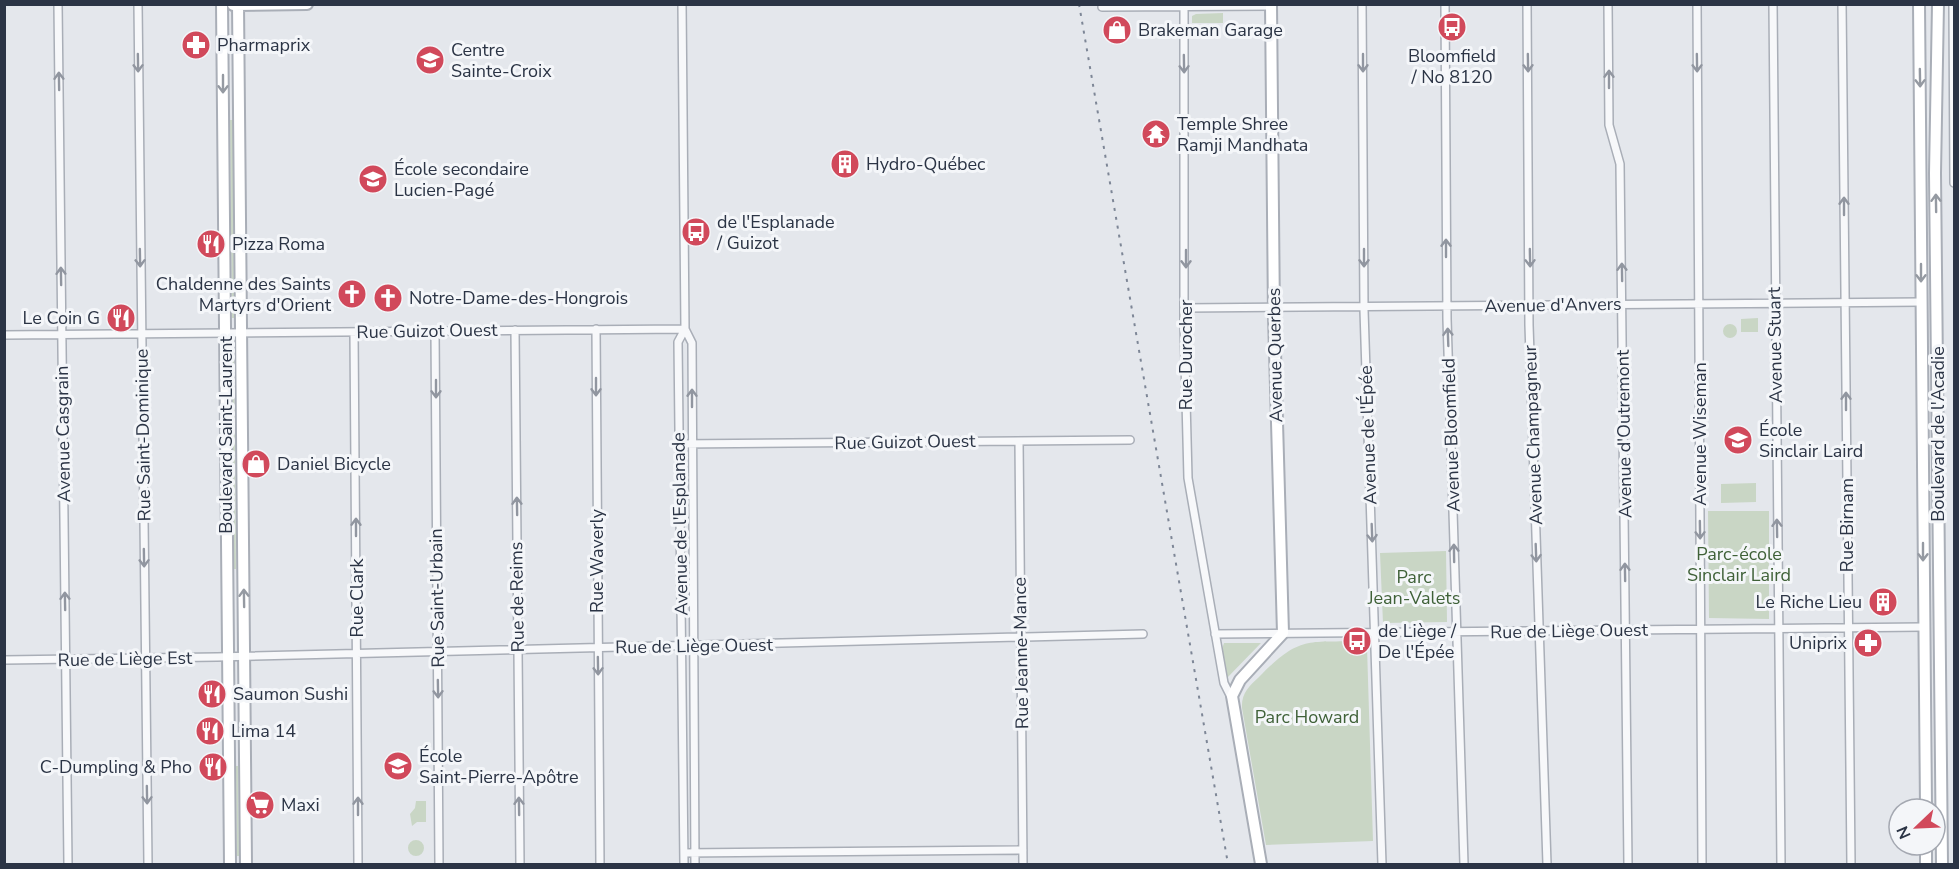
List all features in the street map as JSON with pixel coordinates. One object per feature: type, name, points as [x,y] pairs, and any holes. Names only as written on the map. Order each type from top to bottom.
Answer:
[{"type":"main road","name":"Boulevard Saint-Laurent","points":[[222,4],[230,864]]},
{"type":"main road","points":[[231,4],[307,4]]},
{"type":"main road","name":"Boulevard de l'Acadie","points":[[1919,4],[1926,797]]},
{"type":"main road","name":"Boulevard de l'Acadie","points":[[1938,4],[1935,173],[1942,864]]},
{"type":"main road","name":"Boulevard Saint-Laurent","points":[[238,5],[246,864]]},
{"type":"main road","name":"Avenue Querbes","points":[[1271,5],[1274,308],[1283,633]]},
{"type":"main road","points":[[1261,864],[1232,699],[1235,686],[1283,633]]},
{"type":"street","name":"Avenue Casgrain","points":[[58,4],[68,864]]},
{"type":"street","name":"Rue Saint-Dominique","points":[[138,4],[148,864]]},
{"type":"street","name":"Avenue de l'Esplanade","points":[[682,4],[685,329],[692,342],[695,864]]},
{"type":"street","name":"Avenue de l'Épée","points":[[1362,4],[1364,307],[1382,864]]},
{"type":"street","name":"Avenue Bloomfield","points":[[1445,4],[1447,306],[1464,864]]},
{"type":"street","name":"Avenue Champagneur","points":[[1527,4],[1530,306],[1547,864]]},
{"type":"street","name":"Avenue d'Outremont","points":[[1608,4],[1609,120],[1620,159],[1628,864]]},
{"type":"street","name":"Avenue Wiseman","points":[[1697,4],[1702,864]]},
{"type":"street","name":"Avenue Stuart","points":[[1773,4],[1781,864]]},
{"type":"street","name":"Rue Birnam","points":[[1842,4],[1851,864]]},
{"type":"street","points":[[1953,4],[1954,183]]},
{"type":"street","name":"Rue Durocher","points":[[1184,5],[1185,308],[1189,484],[1224,683],[1232,699]]},
{"type":"street","points":[[1102,7],[1271,5]]},
{"type":"street","name":"Avenue d'Anvers","points":[[1185,308],[1922,302]]},
{"type":"street","name":"Rue Waverly","points":[[596,329],[600,864]]},
{"type":"street","name":"Rue Guizot Ouest","points":[[4,335],[685,329]]},
{"type":"street","name":"Avenue de l'Esplanade","points":[[684,864],[678,342],[685,329]]},
{"type":"street","name":"Rue de Reims","points":[[515,330],[520,864]]},
{"type":"street","name":"Rue Saint-Urbain","points":[[435,331],[440,864]]},
{"type":"street","name":"Rue Clark","points":[[354,332],[358,864]]},
{"type":"street","name":"Rue Guizot Ouest","points":[[679,444],[1131,440]]},
{"type":"street","name":"Rue Jeanne-Mance","points":[[1019,441],[1023,864]]},
{"type":"street","name":"Rue de Liège Ouest","points":[[1215,634],[1923,627]]},
{"type":"street","name":"Rue de Liège Ouest","points":[[245,657],[1143,634]]},
{"type":"street","name":"Rue de Liège Est","points":[[4,660],[245,657]]},
{"type":"street","points":[[684,853],[1023,850]]},
{"type":"green space","points":[[1223,13],[1223,23],[1192,23],[1192,16],[1196,14]]},
{"type":"green space","points":[[230,120],[233,120],[234,318],[232,318]]},
{"type":"green space","points":[[1758,318],[1758,332],[1741,332],[1741,319]]},
{"type":"green space","points":[[1730,324],[1735,326],[1737,331],[1735,336],[1730,338],[1725,336],[1723,331],[1725,326]]},
{"type":"green space","points":[[232,347],[234,347],[236,569],[234,569]]},
{"type":"green space","points":[[1756,483],[1756,502],[1721,503],[1721,484]]},
{"type":"green space","name":"Parc-école Sinclair Laird","points":[[1708,511],[1769,511],[1769,619],[1709,618]]},
{"type":"green space","name":"Parc Jean-Valets","points":[[1446,551],[1447,622],[1383,623],[1380,553]]},
{"type":"green space","name":"Parc Howard","points":[[1365,641],[1373,841],[1266,845],[1242,708],[1244,694],[1273,663],[1296,647],[1317,642]]},
{"type":"green space","points":[[1224,643],[1261,643],[1227,678],[1222,649]]},
{"type":"green space","points":[[236,766],[238,766],[239,856],[237,856]]},
{"type":"green space","points":[[416,801],[426,801],[426,822],[417,822],[412,826],[410,814],[415,808]]},
{"type":"green space","points":[[416,840],[422,842],[424,848],[422,854],[416,856],[410,854],[408,848],[410,842]]},
{"type":"railway","points":[[1079,4],[1228,864]]},
{"type":"place","name":"Bloomfield / No 8120","points":[[1452,27]]},
{"type":"place","name":"Brakeman Garage","points":[[1117,30]]},
{"type":"place","name":"Pharmaprix","points":[[196,45]]},
{"type":"place","name":"Centre Sainte-Croix","points":[[430,60]]},
{"type":"place","name":"Temple Shree Ramji Mandhata","points":[[1156,134]]},
{"type":"place","name":"Hydro-Québec","points":[[845,164]]},
{"type":"place","name":"École secondaire Lucien-Pagé","points":[[373,179]]},
{"type":"place","name":"de l'Esplanade / Guizot","points":[[696,232]]},
{"type":"place","name":"Pizza Roma","points":[[211,244]]},
{"type":"place","name":"Chaldenne des Saints Martyrs d'Orient","points":[[352,294]]},
{"type":"place","name":"Notre-Dame-des-Hongrois","points":[[388,298]]},
{"type":"place","name":"Le Coin G","points":[[121,318]]},
{"type":"place","name":"École Sinclair Laird","points":[[1738,440]]},
{"type":"place","name":"Daniel Bicycle","points":[[256,464]]},
{"type":"place","name":"Le Riche Lieu","points":[[1883,602]]},
{"type":"place","name":"de Liège / De l'Épée","points":[[1357,641]]},
{"type":"place","name":"Uniprix","points":[[1868,643]]},
{"type":"place","name":"Saumon Sushi","points":[[212,694]]},
{"type":"place","name":"Lima 14","points":[[210,731]]},
{"type":"place","name":"École Saint-Pierre-Apôtre","points":[[398,766]]},
{"type":"place","name":"C-Dumpling & Pho","points":[[213,767]]},
{"type":"place","name":"Maxi","points":[[260,805]]}]
